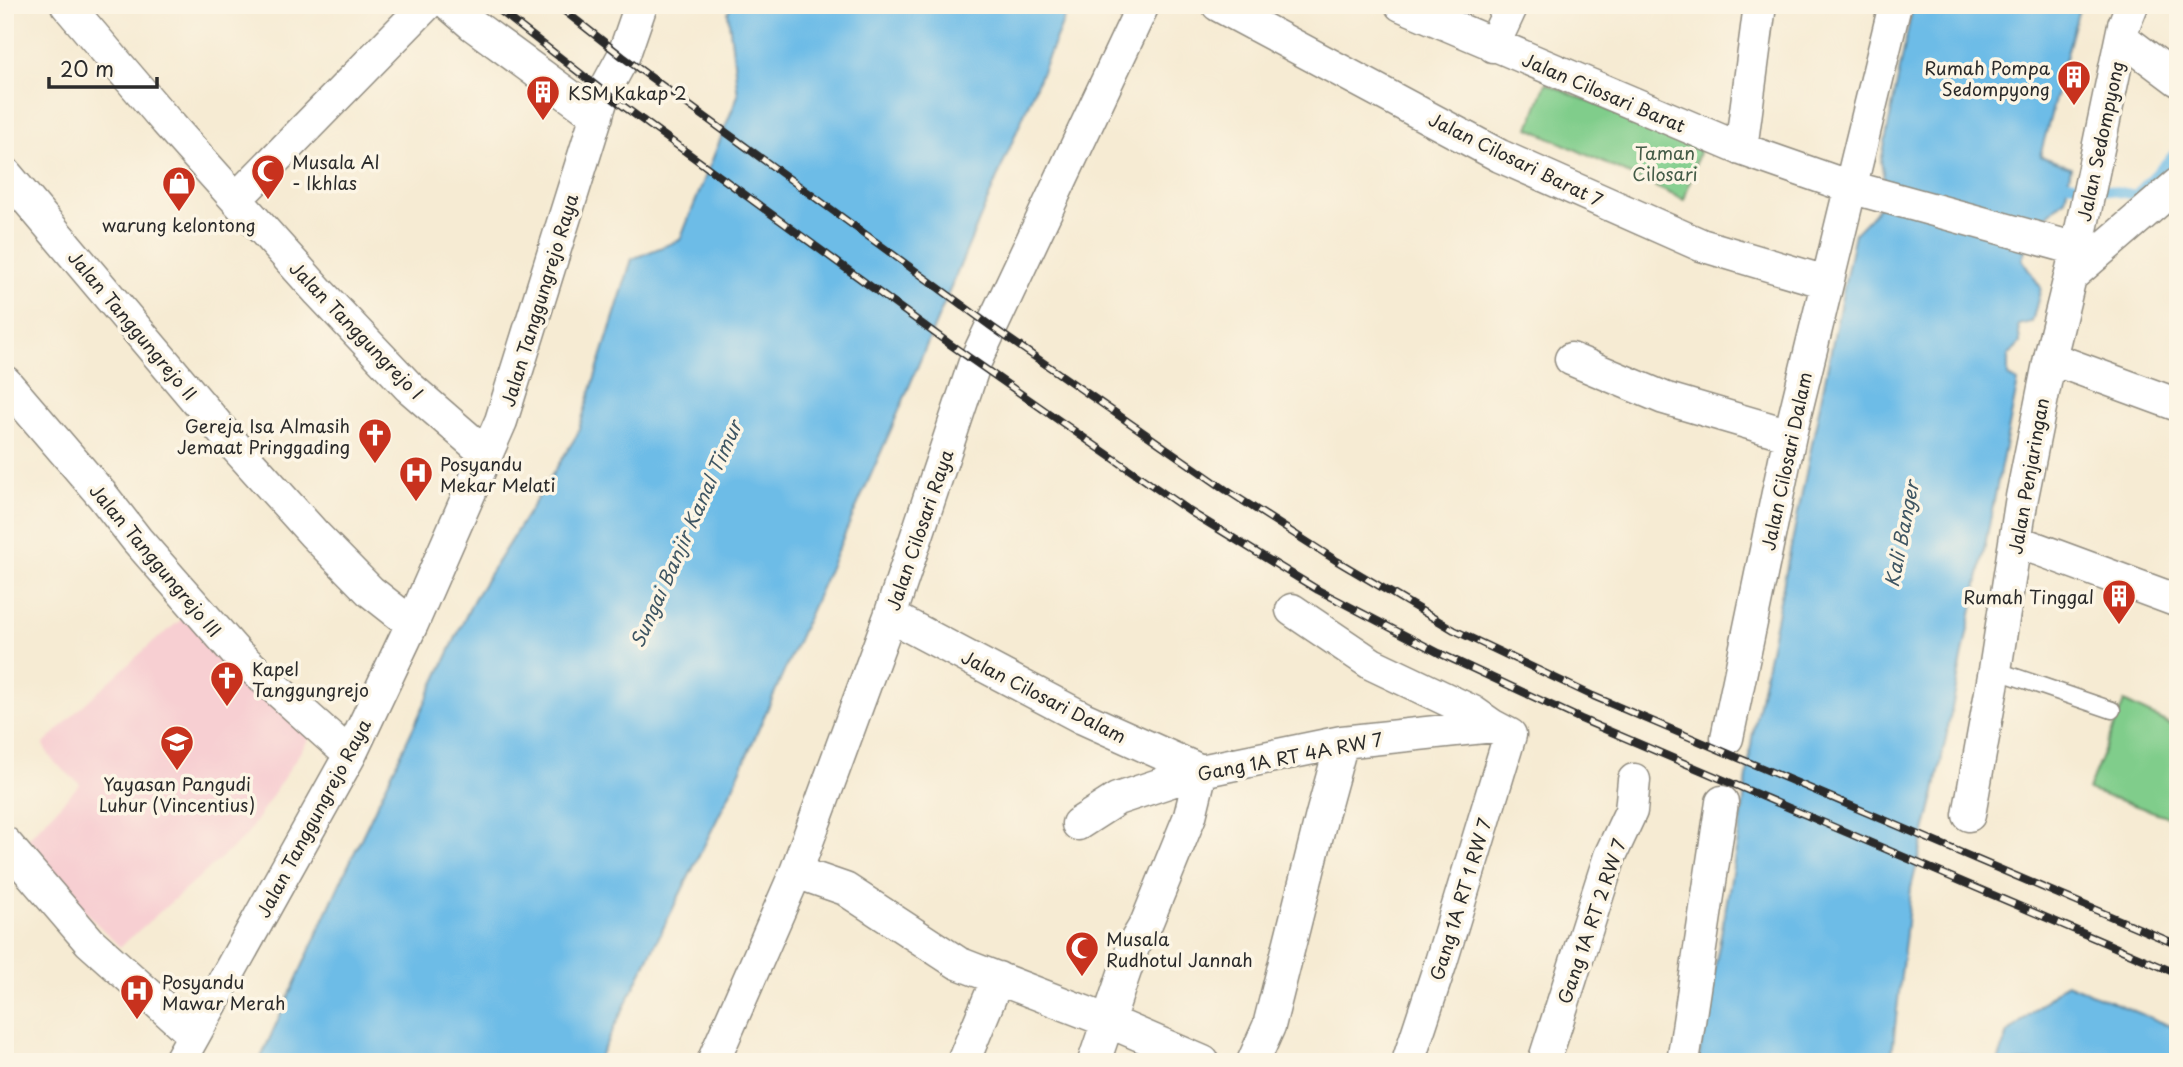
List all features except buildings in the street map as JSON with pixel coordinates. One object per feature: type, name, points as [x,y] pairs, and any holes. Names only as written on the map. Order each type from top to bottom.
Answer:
[{"type":"street","points":[[236,199],[426,5]]},
{"type":"street","points":[[450,5],[473,25],[597,116]]},
{"type":"street","name":"Jalan Tanggungrejo Raya","points":[[187,1049],[350,755],[412,624],[501,421],[604,92],[623,57],[641,5]]},
{"type":"street","name":"Jalan Cilosari Raya","points":[[713,1062],[796,872],[890,616],[975,362],[1143,5]]},
{"type":"street","name":"Jalan Cilosari Barat 7","points":[[1218,5],[1500,156],[1701,245],[1826,282]]},
{"type":"street","name":"Jalan Cilosari Barat","points":[[1401,5],[1741,149],[2068,257]]},
{"type":"street","points":[[1493,46],[1512,5]]},
{"type":"street","points":[[1741,149],[1760,5]]},
{"type":"street","points":[[1850,187],[1895,5]]},
{"type":"street","name":"Jalan Sedompyong","points":[[2068,257],[2086,206],[2094,158],[2132,5]]},
{"type":"street","name":"Jalan Tanggungrejo I","points":[[79,10],[236,199],[319,292],[409,387],[485,453]]},
{"type":"street","points":[[2122,38],[2178,80]]},
{"type":"street","name":"Jalan Tanggungrejo II","points":[[5,173],[218,426],[314,534],[370,591],[412,624]]},
{"type":"street","name":"Jalan Cilosari Dalam","points":[[1727,738],[1790,435],[1850,187]]},
{"type":"street","points":[[2068,257],[2175,190]]},
{"type":"street","name":"Jalan Penjaringan","points":[[1969,815],[2068,257]]},
{"type":"street","points":[[2050,358],[2178,405]]},
{"type":"street","points":[[1571,359],[1664,398],[1790,435]]},
{"type":"street","name":"Jalan Tanggungrejo III","points":[[5,382],[137,540],[238,655],[350,755]]},
{"type":"street","points":[[2016,541],[2178,601]]},
{"type":"street","points":[[1292,610],[1372,664],[1473,712],[1501,730]]},
{"type":"street","name":"Jalan Cilosari Dalam","points":[[890,616],[1083,718],[1201,771]]},
{"type":"street","name":"Gang 1A RT 4A RW 7","points":[[1078,824],[1117,799],[1201,771],[1342,742],[1501,730]]},
{"type":"street","name":"Gang 1A RT 1 RW 7","points":[[1408,1062],[1441,962],[1501,730]]},
{"type":"street","points":[[1253,1062],[1269,1027],[1342,742]]},
{"type":"street","points":[[1094,1062],[1134,944],[1146,924],[1190,816],[1201,771]]},
{"type":"street","name":"Gang 1A RT 2 RW 7","points":[[1544,1062],[1610,856],[1631,811],[1634,780]]},
{"type":"street","points":[[1683,1062],[1722,802]]},
{"type":"street","points":[[5,843],[187,1049]]},
{"type":"street","points":[[796,872],[845,889],[958,963],[1108,1021],[1203,1062]]},
{"type":"street","points":[[963,1062],[998,978]]},
{"type":"lane","points":[[1995,670],[2112,710]]},
{"type":"shaded area","name":"Yayasan Pangudi Luhur (Vincentius)","points":[[186,613],[310,737],[246,836],[120,947],[20,847],[80,784],[53,761],[43,745]]},
{"type":"green space","name":"Taman Cilosari","points":[[1546,83],[1700,149],[1684,200],[1529,128]]},
{"type":"green space","points":[[2124,702],[2178,728],[2178,814],[2175,819],[2088,790]]},
{"type":"water","name":"Sungai Banjir Kanal Timur","points":[[731,5],[1070,5],[892,427],[733,787],[597,1062],[259,1062],[474,599],[577,435],[632,259],[680,240],[738,95],[728,13]]},
{"type":"water","name":"Kali Banger","points":[[1913,5],[2080,5],[2040,156],[2071,167],[2065,199],[2032,230],[2022,259],[2041,288],[2032,322],[2018,325],[2020,343],[2008,356],[2008,376],[2018,382],[1935,792],[1911,888],[1891,1062],[1698,1062],[1741,823],[1752,738],[1855,233],[1877,209],[1884,194],[1881,162]]},
{"type":"water","points":[[2066,983],[2178,1029],[2178,1062],[1998,1062],[2008,1033]]},
{"type":"waterway","points":[[2068,183],[2136,195],[2178,150]]},
{"type":"railway","points":[[493,5],[604,92],[951,345],[1189,511],[1318,590],[1439,653],[1581,719],[2178,974]]},
{"type":"railway","points":[[557,5],[623,57],[992,327],[1226,490],[1337,561],[1454,630],[1593,696],[2178,945]]},
{"type":"place","name":"Rumah Pompa Sedompyong","points":[[2074,107]]},
{"type":"place","name":"KSM Kakap 2","points":[[543,122]]},
{"type":"place","name":"Musala Al - Ikhlas","points":[[268,201]]},
{"type":"place","name":"warung kelontong","points":[[179,213]]},
{"type":"place","name":"Gereja Isa Almasih Jemaat Pringgading","points":[[375,465]]},
{"type":"place","name":"Posyandu Mekar Melati","points":[[416,503]]},
{"type":"place","name":"Rumah Tinggal","points":[[2119,626]]},
{"type":"place","name":"Kapel Tanggungrejo","points":[[227,708]]},
{"type":"place","name":"Yayasan Pangudi Luhur (Vincentius)","points":[[177,772]]},
{"type":"place","name":"Musala Rudhotul Jannah","points":[[1082,978]]},
{"type":"place","name":"Posyandu Mawar Merah","points":[[137,1021]]}]
